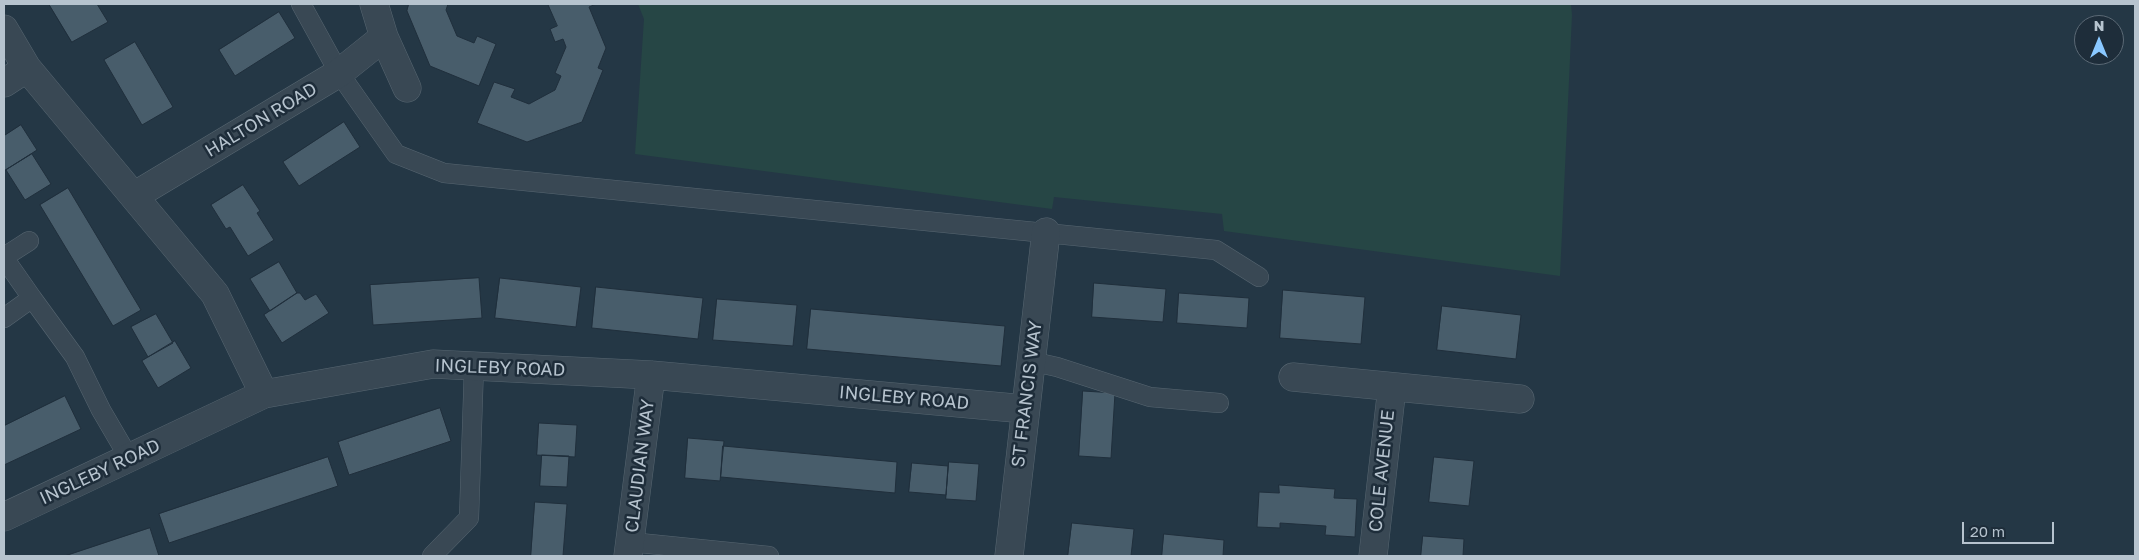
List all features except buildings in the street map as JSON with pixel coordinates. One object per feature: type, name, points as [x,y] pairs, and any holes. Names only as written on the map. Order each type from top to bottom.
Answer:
[{"type":"street","points":[[374,4],[384,37],[407,88]]},
{"type":"street","points":[[4,29],[27,68],[215,294],[264,394]]},
{"type":"street","name":"HALTON ROAD","points":[[134,196],[339,73],[384,37]]},
{"type":"street","points":[[4,83],[27,68]]},
{"type":"street","name":"ST FRANCIS WAY","points":[[1009,556],[1024,409],[1046,232]]},
{"type":"street","name":"INGLEBY ROAD","points":[[4,517],[264,394],[433,364],[651,375],[1024,409]]},
{"type":"street","name":"CLAUDIAN WAY","points":[[629,549],[651,375]]},
{"type":"street","name":"COLE AVENUE","points":[[1293,377],[1520,399]]},
{"type":"street","name":"COLE AVENUE","points":[[1372,556],[1392,387]]},
{"type":"lane","points":[[301,4],[339,73],[396,154],[444,173],[1216,250],[1259,277]]},
{"type":"lane","points":[[30,241],[4,257],[75,357],[101,410],[129,458]]},
{"type":"lane","points":[[4,318],[32,298]]},
{"type":"lane","points":[[1030,361],[1057,367],[1150,397],[1219,402]]},
{"type":"lane","points":[[432,556],[469,518],[474,366]]},
{"type":"lane","points":[[629,549],[769,556]]},
{"type":"green space","points":[[638,4],[1571,4],[1560,276],[1224,231],[1222,214],[1054,197],[1052,209],[635,154],[644,19]]}]
